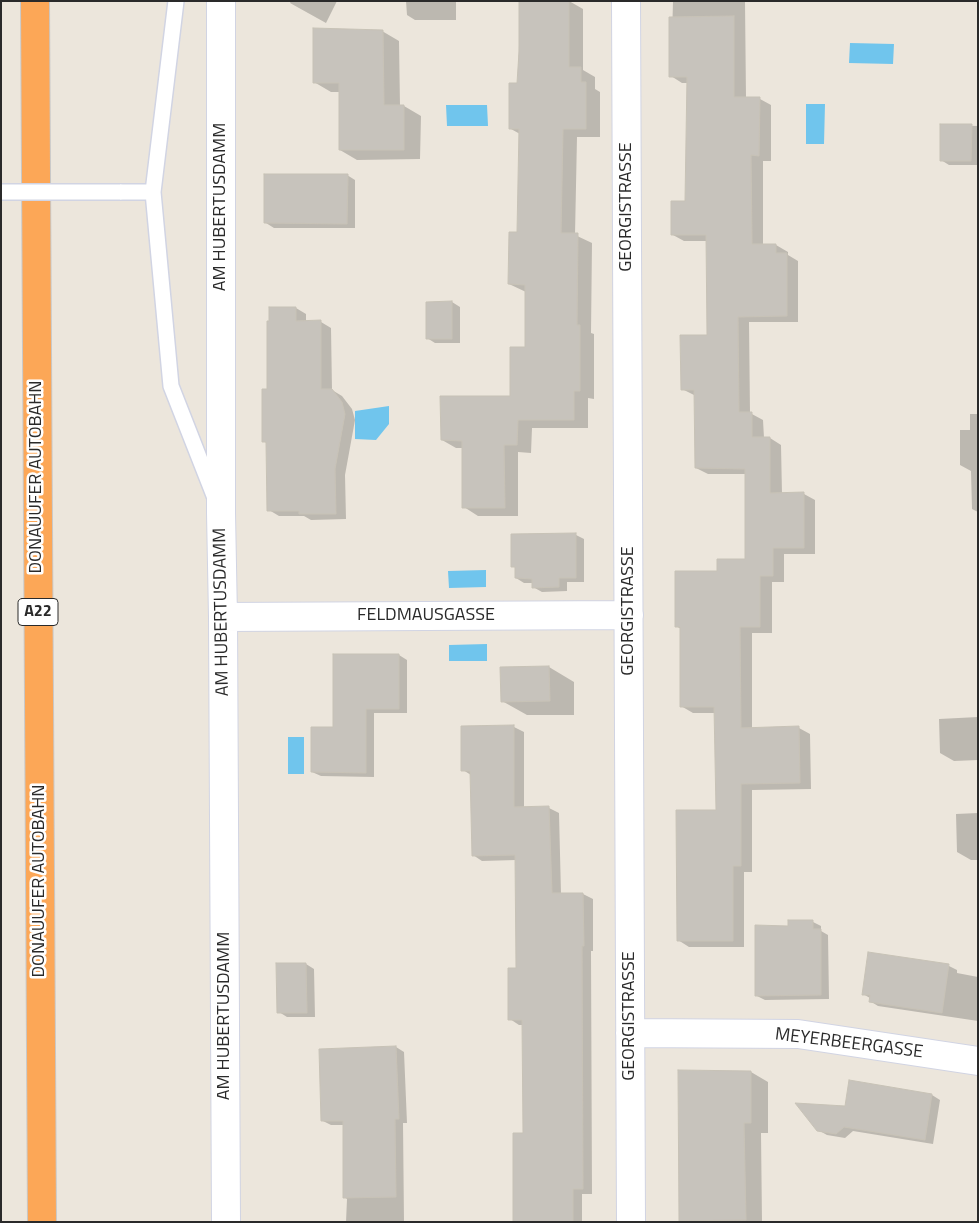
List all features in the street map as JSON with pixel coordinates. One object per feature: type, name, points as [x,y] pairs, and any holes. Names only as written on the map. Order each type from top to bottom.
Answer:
[{"type":"highway","name":"DONAUUFER AUTOBAHN","points":[[35,1],[42,1222]]},
{"type":"street","name":"AM HUBERTUSDAMM","points":[[221,1],[220,513],[223,617],[226,1222]]},
{"type":"street","name":"GEORGISTRASSE","points":[[626,1],[631,1222]]},
{"type":"street","name":"FELDMAUSGASSE","points":[[223,617],[629,615]]},
{"type":"street","name":"MEYERBEERGASSE","points":[[630,1033],[798,1034],[978,1060]]},
{"type":"lane","points":[[176,1],[153,192],[171,386],[220,513]]},
{"type":"lane","points":[[1,192],[153,192]]},
{"type":"water","points":[[850,43],[894,44],[893,64],[849,63]]},
{"type":"water","points":[[806,104],[825,104],[824,144],[806,144]]},
{"type":"water","points":[[446,105],[487,105],[488,126],[447,126]]},
{"type":"water","points":[[389,406],[389,424],[376,440],[355,439],[355,411]]},
{"type":"water","points":[[486,570],[486,587],[449,588],[448,571]]},
{"type":"water","points":[[487,644],[487,661],[449,661],[449,645]]},
{"type":"water","points":[[288,737],[304,737],[304,774],[288,774]]},
{"type":"building","points":[[519,1],[569,1],[569,67],[581,67],[581,82],[586,82],[586,129],[563,129],[561,233],[578,233],[577,325],[580,325],[580,391],[574,391],[574,420],[518,420],[517,445],[504,445],[505,508],[462,508],[462,441],[441,440],[440,396],[510,396],[510,347],[525,347],[525,285],[508,284],[509,232],[517,232],[519,129],[509,129],[509,83],[517,83]]},
{"type":"building","points":[[734,16],[734,97],[760,97],[759,156],[751,155],[752,244],[776,244],[776,253],[787,253],[787,316],[738,317],[739,412],[752,412],[752,437],[770,437],[770,493],[804,492],[804,548],[773,548],[773,576],[760,576],[760,627],[740,627],[741,728],[799,726],[800,783],[741,784],[741,866],[733,866],[733,941],[677,941],[676,810],[716,810],[714,707],[680,707],[680,627],[675,627],[675,571],[717,571],[717,559],[745,559],[745,469],[695,468],[694,390],[681,390],[680,335],[707,335],[706,235],[671,235],[671,201],[685,201],[687,77],[669,77],[669,17]]},
{"type":"building","points":[[313,28],[383,30],[384,105],[404,105],[404,150],[339,150],[339,83],[313,83]]},
{"type":"building","points":[[940,124],[972,124],[971,161],[940,161]]},
{"type":"building","points":[[264,174],[348,174],[347,224],[264,223]]},
{"type":"building","points":[[452,301],[452,339],[426,339],[426,302]]},
{"type":"building","points":[[269,307],[296,307],[296,321],[321,320],[321,389],[332,389],[342,402],[345,414],[335,469],[336,514],[299,514],[299,511],[267,511],[266,442],[262,442],[262,389],[267,389],[267,321],[269,321]]},
{"type":"building","points":[[576,533],[576,578],[559,578],[559,587],[532,588],[532,579],[515,578],[515,567],[511,567],[511,534]]},
{"type":"building","points":[[333,654],[399,654],[399,709],[366,709],[366,773],[311,772],[311,727],[333,727]]},
{"type":"building","points":[[549,666],[550,701],[501,702],[500,667]]},
{"type":"building","points":[[514,725],[514,807],[549,806],[552,893],[583,893],[583,1189],[573,1189],[573,1222],[513,1222],[513,1133],[523,1133],[522,1020],[508,1020],[508,968],[516,968],[515,855],[472,856],[470,771],[461,771],[461,726]]},
{"type":"building","points":[[788,920],[813,920],[813,929],[821,929],[821,995],[755,996],[755,925],[788,926]]},
{"type":"building","points":[[868,952],[949,964],[942,1013],[869,1002],[870,995],[862,995]]},
{"type":"building","points":[[276,963],[306,963],[307,1013],[277,1013]]},
{"type":"building","points":[[396,1046],[399,1119],[395,1119],[396,1197],[343,1198],[343,1121],[321,1121],[319,1049]]},
{"type":"building","points":[[678,1070],[751,1071],[751,1123],[744,1123],[746,1220],[679,1221]]},
{"type":"building","points":[[849,1080],[932,1094],[925,1140],[844,1127],[836,1134],[817,1131],[795,1103],[845,1106]]}]
